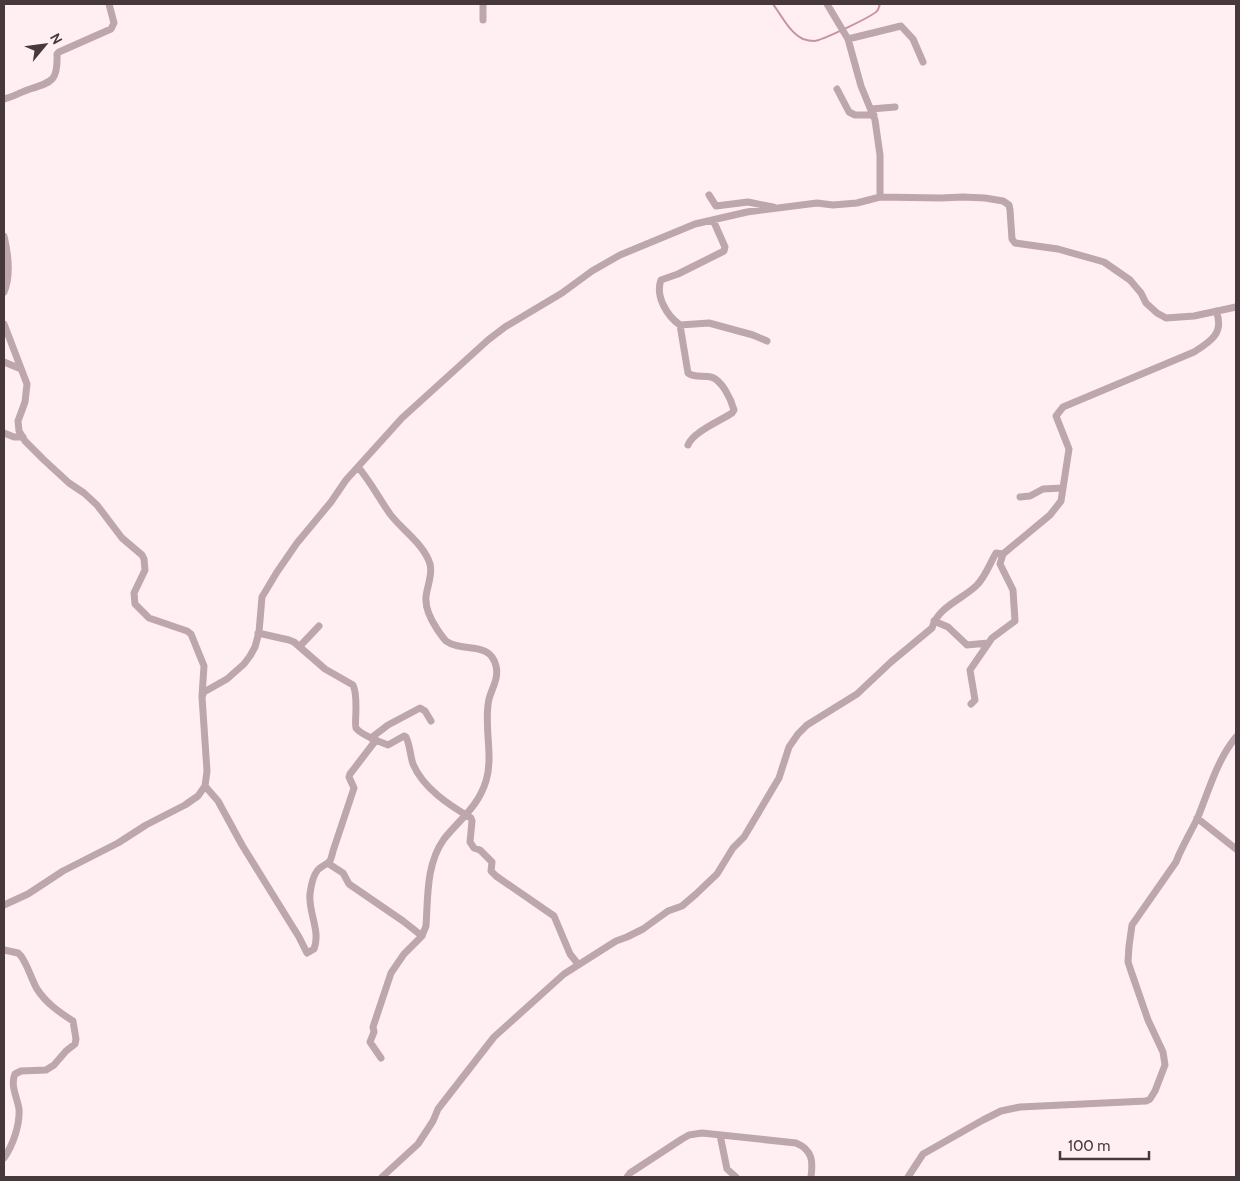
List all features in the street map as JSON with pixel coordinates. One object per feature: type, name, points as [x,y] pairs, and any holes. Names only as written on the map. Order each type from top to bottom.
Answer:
[{"type":"street","points":[[4,99],[45,85],[51,81],[56,73],[57,54],[59,52],[111,29],[114,23],[109,4]]},
{"type":"street","points":[[482,4],[483,20]]},
{"type":"street","points":[[827,4],[848,39],[856,73],[872,112],[880,155],[880,197]]},
{"type":"street","points":[[848,39],[901,26],[913,39],[923,62]]},
{"type":"street","points":[[837,89],[849,112],[852,114],[896,107]]},
{"type":"street","points":[[709,195],[716,206],[748,202],[761,203],[775,208]]},
{"type":"street","points":[[202,697],[204,692],[227,679],[244,664],[255,647],[262,597],[297,543],[358,467],[412,408],[504,328],[620,255],[695,224],[747,212],[817,203],[833,205],[857,203],[880,197],[985,198],[1003,201],[1009,205],[1012,239],[1015,243],[1058,250],[1104,262],[1130,280],[1141,293],[1146,303],[1157,314],[1166,318],[1194,316],[1236,307]]},
{"type":"street","points":[[688,445],[696,434],[734,410],[732,402],[718,380],[713,377],[692,376],[688,373],[680,325],[664,308],[660,282],[662,279],[678,274],[724,251],[725,247],[713,220]]},
{"type":"street","points":[[4,236],[8,262],[4,292]]},
{"type":"street","points":[[971,704],[975,700],[970,670],[994,636],[1014,623],[1016,619],[1013,590],[1000,564],[1003,554],[1050,515],[1061,501],[1069,449],[1056,416],[1059,411],[1194,352],[1211,342],[1219,323],[1216,312]]},
{"type":"street","points":[[680,325],[709,323],[767,341]]},
{"type":"street","points":[[4,324],[27,384],[25,402],[17,426],[23,437],[68,483],[84,493],[97,505],[122,538],[142,555],[145,570],[134,593],[136,604],[149,618],[187,630],[191,634],[204,666],[202,697],[207,771],[204,786],[192,801],[186,805],[63,871],[28,894],[4,905]]},
{"type":"street","points":[[4,362],[21,369]]},
{"type":"street","points":[[4,433],[8,436],[23,437]]},
{"type":"street","points":[[358,467],[391,514],[429,561],[431,569],[426,602],[429,614],[436,627],[446,641],[455,645],[488,652],[497,667],[497,674],[489,700],[489,742],[486,779],[477,803],[444,840],[432,861],[426,926],[422,936],[404,954],[391,973],[373,1026],[374,1032],[370,1042],[381,1058]]},
{"type":"street","points":[[1020,497],[1030,496],[1043,489],[1063,488]]},
{"type":"street","points":[[382,1177],[418,1144],[433,1121],[438,1109],[494,1037],[559,978],[616,941],[643,929],[668,911],[682,906],[717,874],[733,848],[744,836],[779,778],[788,747],[798,734],[821,716],[857,694],[891,662],[932,628],[934,621],[940,613],[977,585],[996,553],[1003,554]]},
{"type":"street","points":[[934,621],[948,627],[967,645],[973,646],[978,643],[988,643]]},
{"type":"street","points":[[300,646],[319,626]]},
{"type":"street","points":[[258,633],[289,640],[300,646],[325,669],[353,685],[357,701],[355,726],[373,739],[388,745],[406,737],[412,761],[418,774],[437,794],[472,821],[470,842],[474,848],[480,850],[492,862],[492,871],[496,876],[554,916],[570,954],[578,964]]},
{"type":"street","points":[[204,786],[218,801],[242,845],[307,953],[314,949],[316,940],[310,896],[312,883],[318,869],[329,864],[354,788],[348,776],[373,739],[388,725],[420,708],[424,710],[431,721]]},
{"type":"street","points":[[908,1177],[923,1154],[1001,1111],[1020,1107],[1146,1101],[1150,1099],[1166,1065],[1163,1052],[1148,1020],[1128,962],[1132,925],[1176,862],[1217,769],[1236,737]]},
{"type":"street","points":[[1197,818],[1236,849]]},
{"type":"street","points":[[329,864],[343,873],[349,884],[422,936]]},
{"type":"street","points":[[4,950],[18,953],[21,956],[42,995],[55,1009],[73,1021],[76,1039],[75,1044],[54,1065],[46,1070],[21,1071],[15,1074],[13,1083],[19,1110],[12,1147],[4,1158]]},
{"type":"street","points":[[627,1177],[671,1145],[689,1135],[702,1133],[800,1144],[809,1153],[812,1160],[811,1177]]},
{"type":"street","points":[[720,1135],[727,1169],[736,1177]]},
{"type":"waterway","points":[[773,4],[794,33],[803,39],[814,41],[836,33],[866,18],[877,11],[880,4]]}]
